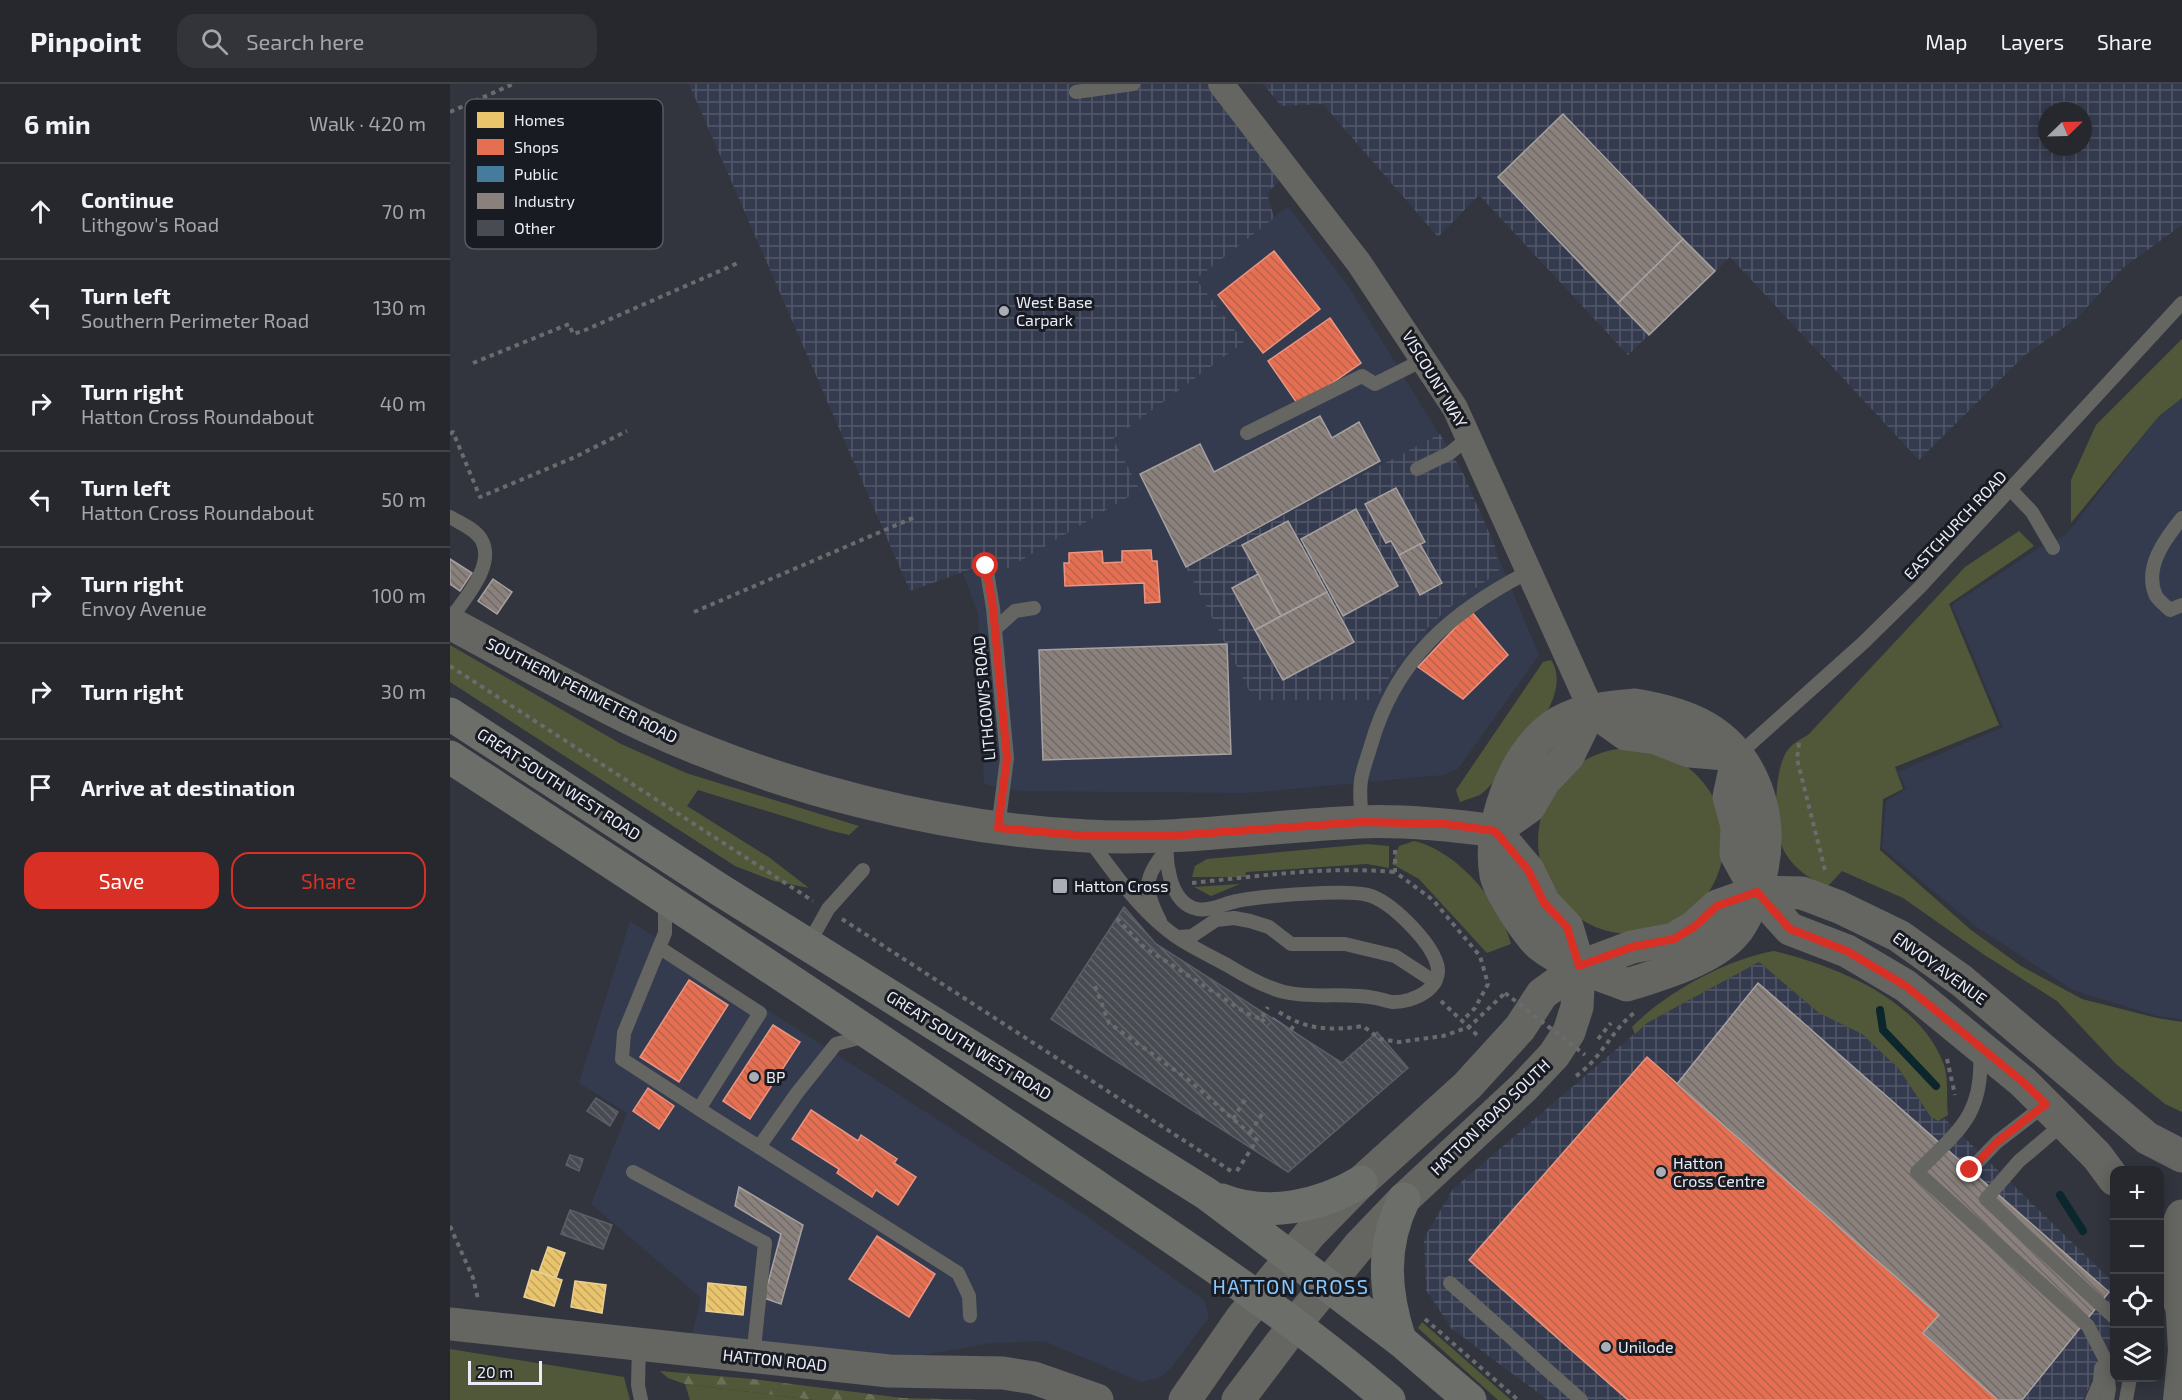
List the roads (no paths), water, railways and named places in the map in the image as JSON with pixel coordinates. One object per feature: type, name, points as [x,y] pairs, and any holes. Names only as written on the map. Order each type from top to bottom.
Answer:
[{"type":"highway","name":"GREAT SOUTH WEST ROAD","points":[[450,714],[808,945],[1207,1194],[1301,1245],[1336,1273],[1400,1340],[1470,1400]]},
{"type":"highway","points":[[450,757],[872,1035],[1258,1297],[1287,1334],[1389,1400]]},
{"type":"highway","points":[[1207,1194],[1248,1207],[1279,1208],[1323,1201],[1361,1182]]},
{"type":"highway","points":[[1400,1340],[1391,1304],[1387,1260],[1389,1238],[1404,1199]]},
{"type":"street","name":"VISCOUNT WAY","points":[[1221,84],[1359,263],[1425,359],[1469,438],[1591,709]]},
{"type":"street","name":"SOUTHERN PERIMETER ROAD","points":[[450,621],[648,727],[703,750],[793,782],[844,796],[998,828],[1167,844],[1362,822],[1446,824],[1495,831]]},
{"type":"street","points":[[1495,831],[1529,807],[1544,781],[1568,756],[1591,709],[1635,705],[1678,715],[1707,728],[1738,754],[1729,797],[1737,826],[1736,854],[1757,892],[1790,929],[1847,951],[1906,986],[2055,1113],[2110,1174]]},
{"type":"street","name":"HATTON ROAD SOUTH","points":[[1238,1400],[1336,1273],[1404,1199],[1524,1088],[1554,1055],[1569,1032],[1577,1007],[1579,966],[1567,927],[1544,903],[1528,870],[1495,831]]},
{"type":"street","points":[[1185,1400],[1258,1297],[1301,1245],[1361,1182],[1467,1086],[1520,1028],[1542,994],[1579,966],[1627,985],[1661,974],[1719,946],[1734,934],[1757,892]]},
{"type":"street","name":"ENVOY AVENUE","points":[[1757,892],[1802,892],[1899,936],[1962,981],[2147,1138],[2182,1156]]},
{"type":"street","points":[[2176,1400],[2181,1350],[2177,1296],[2170,1257],[2173,1238],[2182,1216]]},
{"type":"street","points":[[2164,1261],[2177,1296]]},
{"type":"street","name":"HATTON ROAD","points":[[462,1325],[889,1371],[975,1371],[1034,1389],[1097,1400]]},
{"type":"lane","points":[[1076,92],[1133,84]]},
{"type":"lane","name":"EASTCHURCH ROAD","points":[[1738,754],[1863,643],[2011,490],[2182,303]]},
{"type":"lane","points":[[1248,433],[1362,376],[1375,384],[1425,359]]},
{"type":"lane","points":[[1417,469],[1450,453],[1469,438]]},
{"type":"lane","points":[[2011,490],[2032,512],[2053,548]]},
{"type":"lane","points":[[450,517],[478,535],[482,541],[484,555],[480,574],[450,621]]},
{"type":"lane","points":[[2182,518],[2163,541],[2152,569],[2156,597],[2170,610],[2182,605]]},
{"type":"lane","name":"LITHGOW'S ROAD","points":[[986,566],[995,629],[1007,758],[998,828]]},
{"type":"lane","points":[[1362,822],[1361,780],[1374,736],[1388,697],[1411,662],[1433,635],[1467,608],[1530,571]]},
{"type":"lane","points":[[995,629],[1015,611],[1034,608]]},
{"type":"lane","points":[[1087,836],[1138,901],[1163,927],[1261,984],[1284,992],[1316,997],[1363,996],[1393,1002],[1411,999],[1432,986],[1438,974],[1437,963],[1431,952],[1418,933],[1382,901],[1369,895],[1344,893],[1237,900],[1197,909],[1186,905],[1178,896],[1167,844]]},
{"type":"lane","points":[[1163,927],[1154,907],[1148,881],[1150,871],[1167,844]]},
{"type":"lane","points":[[808,945],[828,909],[863,870]]},
{"type":"lane","points":[[665,897],[665,933],[624,1033],[622,1059],[958,1273],[969,1296],[970,1316]]},
{"type":"lane","points":[[1179,937],[1192,936],[1216,920],[1234,918],[1250,921],[1269,927],[1291,944],[1345,944],[1395,956],[1432,986]]},
{"type":"lane","points":[[660,948],[760,1013],[699,1109]]},
{"type":"lane","points":[[759,1147],[797,1093],[836,1044],[872,1035]]},
{"type":"lane","points":[[1980,1047],[1981,1069],[1976,1105],[1959,1129],[1917,1172],[2088,1326],[2106,1361],[2109,1389],[2107,1400]]},
{"type":"lane","points":[[1970,1170],[1997,1142],[2055,1113]]},
{"type":"lane","points":[[2055,1113],[2019,1161],[1986,1199],[2110,1312]]},
{"type":"lane","points":[[633,1172],[765,1243],[753,1358]]},
{"type":"lane","points":[[1450,1283],[1581,1400]]},
{"type":"lane","points":[[2098,1306],[2110,1318]]},
{"type":"lane","points":[[2085,1325],[2095,1341],[2101,1361],[2100,1382],[2092,1400]]},
{"type":"lane","points":[[639,1345],[638,1385],[641,1400]]},
{"type":"lane","points":[[2126,1400],[2131,1382]]},
{"type":"lane","points":[[2131,1400],[2132,1382]]},
{"type":"waterway","points":[[1880,1010],[1883,1030],[1936,1086]]},
{"type":"waterway","points":[[2060,1195],[2083,1231]]},
{"type":"place","name":"West Base Carpark","points":[[1004,311]]},
{"type":"place","name":"Hatton Cross","points":[[1060,886]]},
{"type":"place","name":"BP","points":[[754,1077]]},
{"type":"place","name":"Hatton Cross Centre","points":[[1661,1172]]},
{"type":"place","name":"Unilode","points":[[1606,1347]]},
{"type":"district","name":"HATTON CROSS","points":[[1291,1287]]}]
